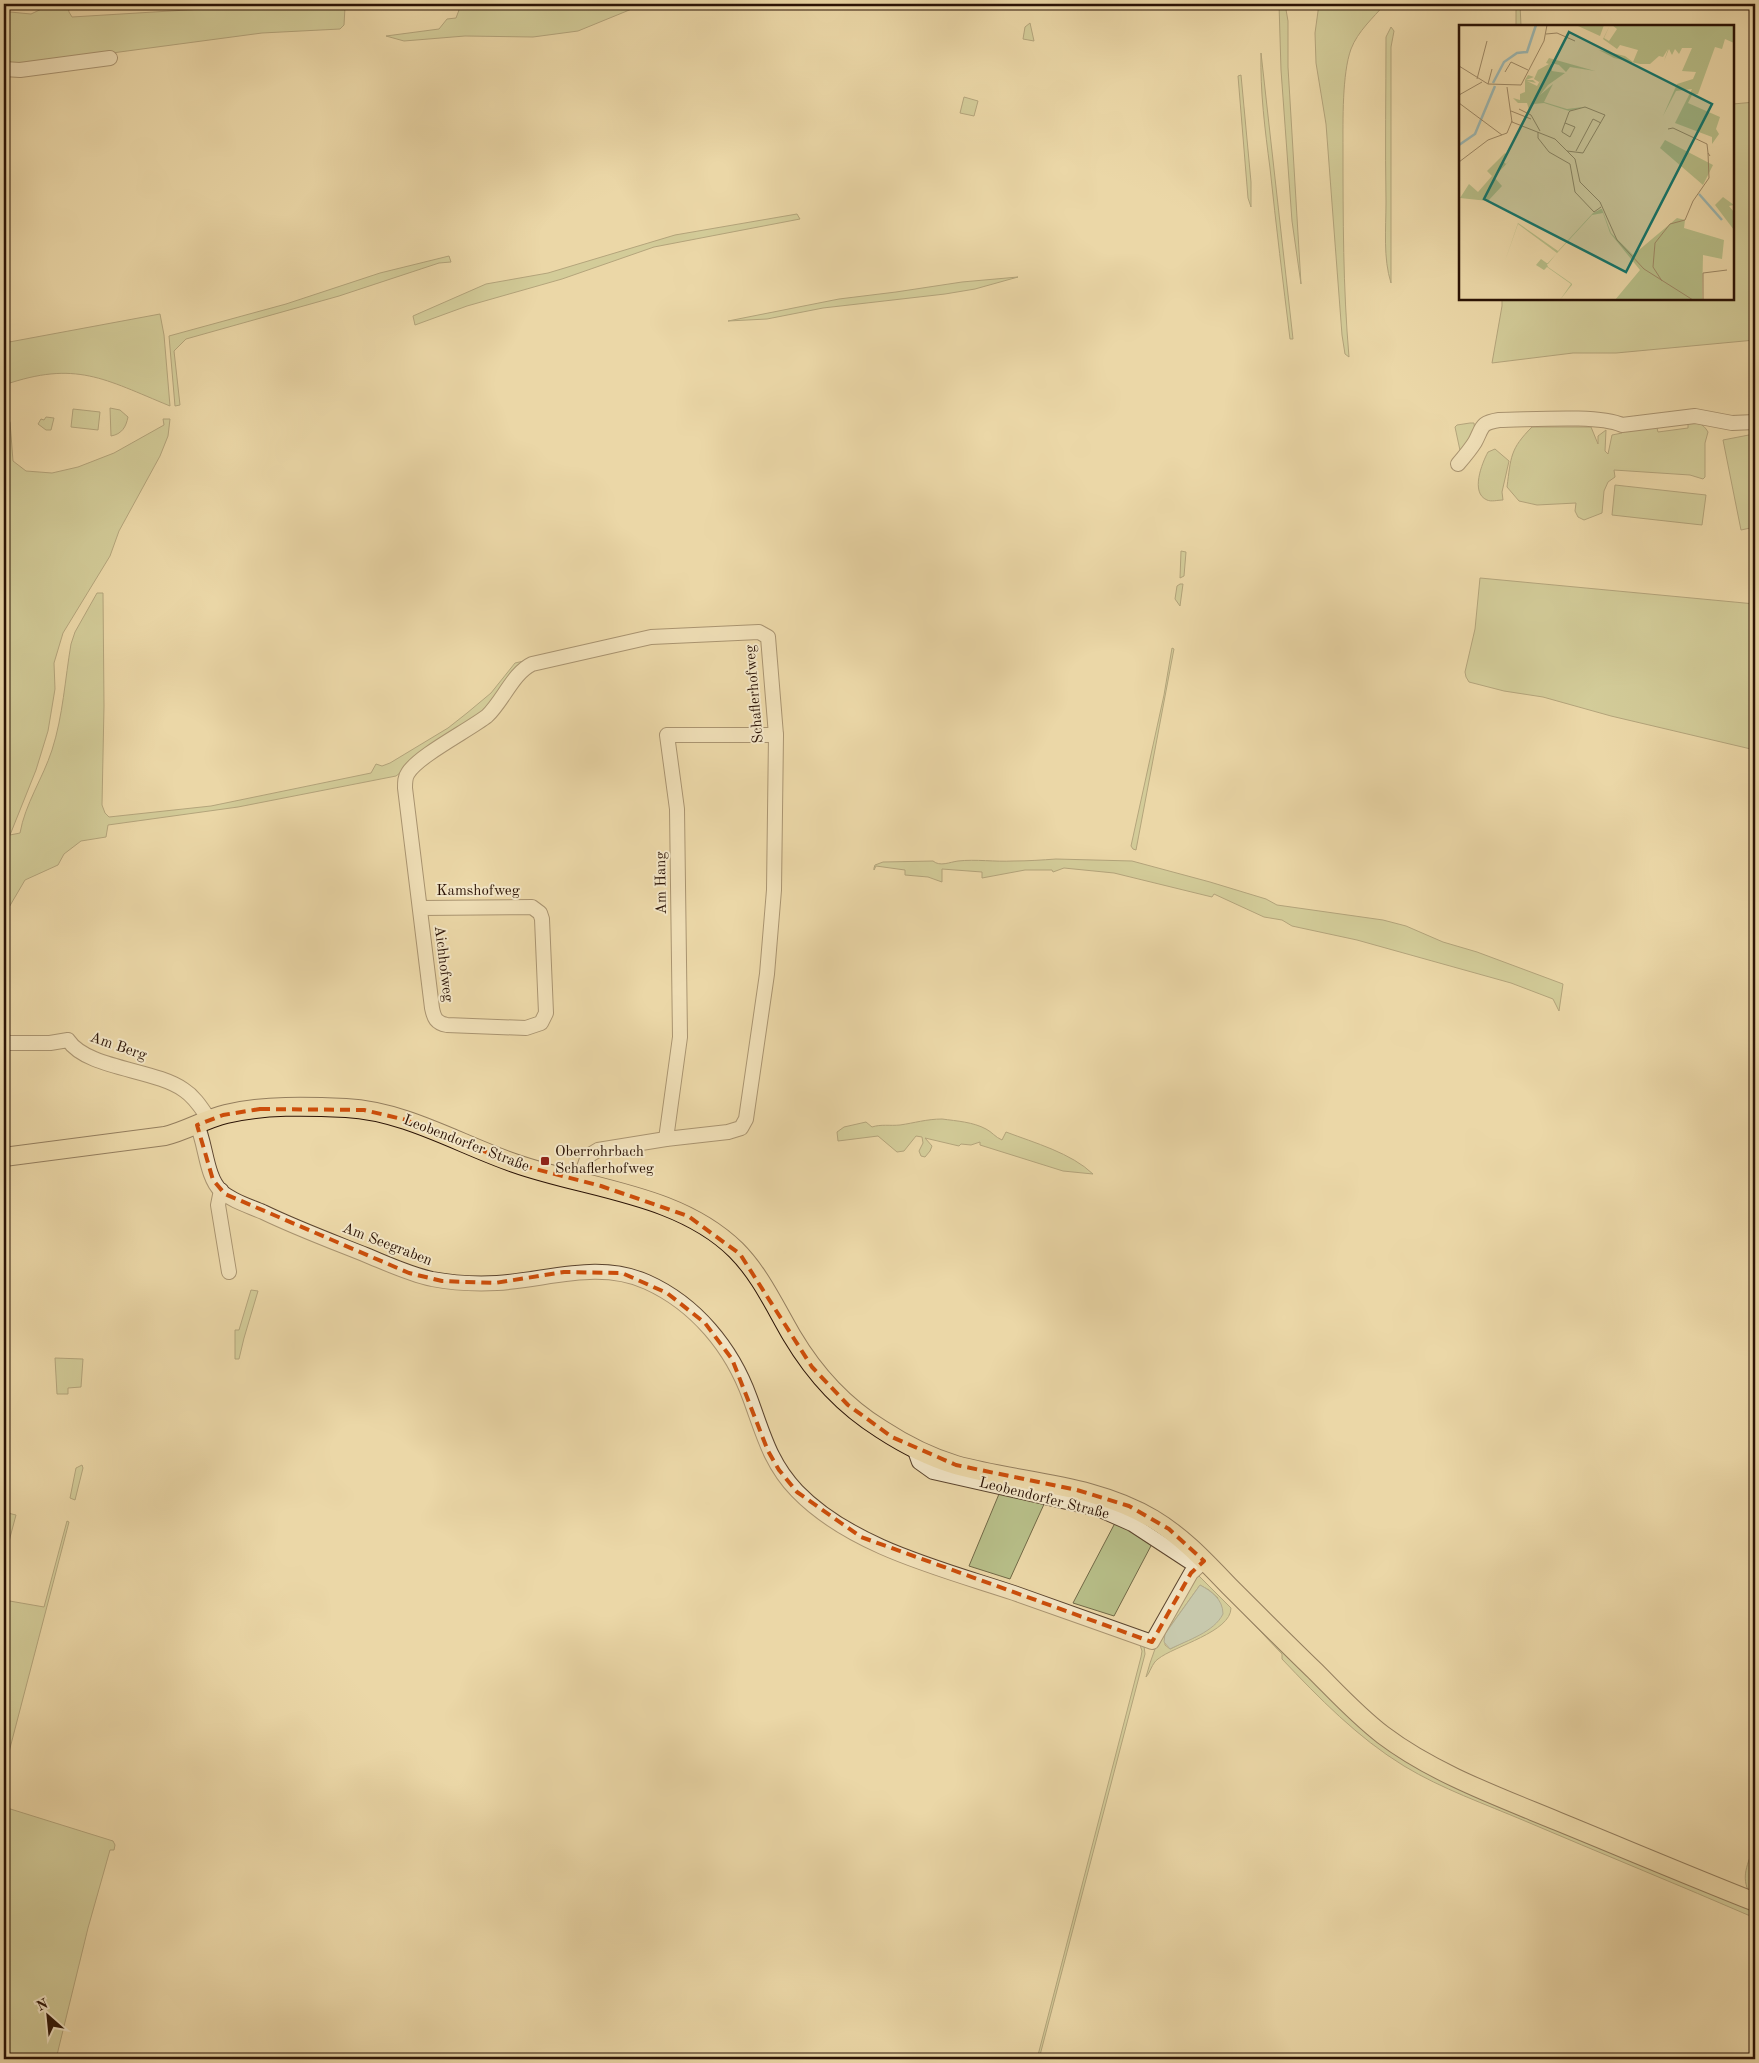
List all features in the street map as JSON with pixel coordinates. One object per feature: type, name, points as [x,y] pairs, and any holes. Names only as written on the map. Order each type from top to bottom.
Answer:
[{"type":"main road","name":"Leobendorfer Straße","points":[[4,1157],[156,1138],[232,1113],[269,1108],[341,1108],[364,1110],[406,1120],[516,1164],[579,1182],[601,1186],[676,1211],[702,1224],[740,1254],[752,1268],[797,1345],[820,1377],[866,1420],[914,1448],[956,1465],[1077,1490],[1129,1506],[1181,1538],[1357,1713],[1380,1733],[1421,1761],[1512,1802],[1755,1902]]},
{"type":"street","points":[[4,69],[20,70],[110,58]]},
{"type":"street","points":[[1458,464],[1475,442],[1480,428],[1488,422],[1499,420],[1577,419],[1615,422],[1622,425],[1695,416],[1732,424],[1755,422]]},
{"type":"street","name":"Schaflerhofweg","points":[[405,778],[408,772],[419,762],[487,716],[526,667],[656,637],[756,632],[766,634],[770,644],[776,735],[774,890],[767,974],[746,1114],[741,1128],[728,1132],[666,1139]]},
{"type":"street","name":"Am Hang","points":[[666,1139],[680,1037],[677,809],[667,735],[776,735]]},
{"type":"street","name":"Aichhofweg","points":[[405,778],[432,1008],[437,1022],[447,1025],[526,1028],[541,1023],[546,1014],[542,919],[536,910]]},
{"type":"street","name":"Kamshofweg","points":[[420,908],[486,906],[532,907],[536,910]]},
{"type":"street","name":"Am Berg","points":[[4,1043],[68,1040],[80,1053],[178,1086],[196,1100],[203,1122]]},
{"type":"street","points":[[203,1122],[214,1180],[220,1190],[218,1204],[230,1272]]},
{"type":"street","points":[[579,1182],[587,1159],[594,1151],[666,1139]]},
{"type":"street","name":"Am Seegraben","points":[[220,1190],[231,1198],[279,1220],[409,1273],[434,1280],[495,1283],[564,1272],[594,1271],[622,1273],[646,1282],[667,1293],[686,1305],[705,1323],[732,1359],[741,1375],[768,1451],[797,1492],[828,1517],[861,1537],[910,1558],[1152,1642],[1192,1574],[1204,1561]]},
{"type":"highlighted area","points":[[260,1109],[364,1110],[406,1120],[516,1164],[601,1186],[688,1216],[740,1254],[812,1367],[848,1405],[892,1437],[956,1465],[1077,1490],[1129,1506],[1169,1529],[1204,1561],[1191,1573],[1152,1642],[861,1537],[797,1492],[779,1470],[768,1451],[732,1359],[705,1323],[667,1293],[622,1273],[564,1272],[495,1283],[442,1281],[409,1273],[225,1194],[213,1180],[197,1125],[223,1115]]},
{"type":"green space","points":[[52,4],[68,4],[72,17],[285,4],[345,4],[345,7],[344,25],[340,29],[262,33],[22,65],[4,65],[4,22],[10,12],[31,14]]},
{"type":"green space","points":[[644,4],[578,31],[533,37],[465,36],[404,41],[386,36],[439,29],[447,19],[456,18],[459,10],[448,5]]},
{"type":"green space","points":[[1279,4],[1285,4],[1288,21],[1288,67],[1301,284],[1292,221],[1281,70]]},
{"type":"green space","points":[[1319,4],[1385,4],[1354,42],[1346,71],[1343,125],[1343,226],[1349,357],[1345,354],[1342,335],[1326,124],[1316,63],[1315,33]]},
{"type":"green space","points":[[1516,4],[1520,4],[1521,25],[1516,25]]},
{"type":"green space","points":[[1030,23],[1034,41],[1023,39],[1025,27]]},
{"type":"green space","points":[[1391,27],[1394,31],[1391,47],[1391,283],[1388,273],[1385,233],[1386,37]]},
{"type":"green space","points":[[1261,53],[1293,339],[1290,339],[1265,125],[1261,82]]},
{"type":"green space","points":[[1241,75],[1251,182],[1251,207],[1248,198],[1238,76]]},
{"type":"green space","points":[[964,97],[978,101],[974,116],[960,113]]},
{"type":"green space","points":[[1755,102],[1755,340],[1616,353],[1573,353],[1492,363],[1502,300],[1734,300],[1734,104]]},
{"type":"green space","points":[[797,214],[800,219],[654,247],[562,279],[467,306],[415,325],[413,316],[486,284],[548,273],[675,235]]},
{"type":"green space","points":[[449,256],[451,262],[439,263],[339,296],[186,339],[174,351],[180,405],[175,406],[169,336],[286,304],[380,273]]},
{"type":"green space","points":[[1018,277],[975,289],[945,294],[823,308],[767,319],[728,321],[839,299],[962,282]]},
{"type":"green space","points":[[160,314],[164,335],[170,406],[126,388],[89,376],[51,374],[4,385],[4,343]]},
{"type":"green space","points":[[110,408],[120,410],[128,417],[123,430],[111,436]]},
{"type":"green space","points":[[73,409],[100,412],[98,430],[71,427]]},
{"type":"green space","points":[[4,414],[10,422],[13,461],[26,471],[52,473],[78,467],[114,453],[164,425],[163,419],[170,419],[168,436],[160,456],[119,531],[110,556],[63,633],[54,663],[55,689],[48,731],[36,770],[10,835],[20,833],[30,801],[52,750],[61,711],[71,644],[75,632],[97,593],[103,593],[104,706],[102,805],[109,817],[211,806],[371,773],[376,764],[382,766],[390,763],[448,728],[491,693],[515,663],[609,642],[530,662],[497,700],[396,776],[238,807],[108,825],[106,837],[81,841],[64,854],[58,865],[25,880],[8,909],[4,937]]},
{"type":"green space","points":[[46,417],[54,418],[51,430],[46,430],[38,424],[41,419],[44,420]]},
{"type":"green space","points":[[1688,422],[1700,424],[1708,432],[1705,443],[1705,477],[1703,479],[1690,475],[1614,470],[1615,477],[1608,482],[1604,491],[1602,513],[1584,520],[1578,517],[1575,511],[1576,503],[1537,505],[1519,501],[1507,487],[1515,448],[1532,427],[1591,427],[1598,444],[1598,436],[1606,430],[1605,451],[1608,454],[1612,435],[1622,433],[1623,429],[1662,427],[1657,428],[1658,432],[1688,428]]},
{"type":"green space","points":[[1474,423],[1475,431],[1461,455],[1455,427]]},
{"type":"green space","points":[[1754,434],[1755,527],[1741,530],[1723,440]]},
{"type":"green space","points":[[1495,449],[1509,461],[1502,492],[1503,500],[1490,501],[1482,496],[1478,485],[1483,463],[1488,452]]},
{"type":"green space","points":[[1615,485],[1706,495],[1702,525],[1612,515]]},
{"type":"green space","points":[[1181,551],[1186,552],[1184,576],[1180,578]]},
{"type":"green space","points":[[1480,578],[1755,604],[1755,750],[1611,716],[1543,697],[1504,691],[1469,682],[1465,672],[1475,629]]},
{"type":"green space","points":[[1183,584],[1180,606],[1175,599],[1177,586]]},
{"type":"green space","points":[[1172,648],[1174,649],[1136,850],[1131,846],[1164,695]]},
{"type":"green space","points":[[1056,859],[1132,861],[1210,882],[1266,899],[1277,905],[1383,920],[1406,926],[1443,942],[1477,952],[1563,984],[1559,1011],[1553,999],[1511,983],[1357,940],[1292,926],[1282,920],[1264,917],[1214,894],[1212,897],[1114,873],[1064,868],[1053,872],[1052,870],[1025,870],[982,878],[982,872],[942,869],[942,882],[928,877],[905,875],[905,870],[876,866],[874,870],[875,865],[883,862],[933,861],[942,864],[965,860],[1030,861]]},
{"type":"green space","points":[[942,1119],[976,1125],[988,1130],[1002,1140],[1006,1132],[1029,1140],[1063,1154],[1093,1174],[1063,1171],[980,1145],[980,1142],[971,1145],[961,1144],[959,1146],[925,1138],[932,1146],[925,1157],[921,1156],[919,1151],[923,1143],[922,1137],[916,1136],[904,1151],[897,1152],[878,1136],[838,1141],[837,1132],[844,1127],[866,1122],[872,1127]]},
{"type":"green space","points":[[251,1290],[258,1291],[239,1359],[235,1359],[235,1330],[239,1330]]},
{"type":"green space","points":[[55,1358],[83,1359],[81,1387],[68,1388],[68,1394],[57,1394]]},
{"type":"green space","points":[[82,1465],[83,1468],[75,1500],[70,1498],[76,1468]]},
{"type":"green space","points":[[999,1494],[1045,1502],[1010,1579],[969,1566]]},
{"type":"green space","points":[[4,1512],[16,1515],[4,1560]]},
{"type":"green space","points":[[67,1521],[69,1522],[4,1771],[4,1600],[44,1607]]},
{"type":"green space","points":[[1115,1523],[1153,1542],[1114,1616],[1073,1603]]},
{"type":"green space","points":[[1198,1575],[1231,1608],[1229,1617],[1212,1631],[1158,1659],[1146,1677],[1166,1623]],"holes":[[[1200,1585],[1218,1598],[1197,1636],[1170,1649],[1165,1645],[1165,1634]]]},
{"type":"green space","points":[[1222,1591],[1377,1737],[1755,1908],[1755,1918],[1464,1796],[1404,1766],[1371,1743],[1325,1703],[1282,1659],[1282,1654]]},
{"type":"green space","points":[[1139,1642],[1144,1646],[1145,1654],[1039,2059],[1037,2059],[1141,1657],[1142,1651]]},
{"type":"green space","points":[[4,1807],[113,1841],[115,1845],[114,1850],[110,1850],[88,1928],[56,2059],[4,2059]]},
{"type":"green space","points":[[1755,1845],[1755,1893],[1748,1890],[1745,1879],[1750,1856]]},
{"type":"water","points":[[1200,1585],[1219,1600],[1223,1614],[1207,1631],[1170,1649],[1164,1642],[1165,1634]]},
{"type":"place","name":"Oberrohrbach Schaflerhofweg","points":[[545,1161]]}]
